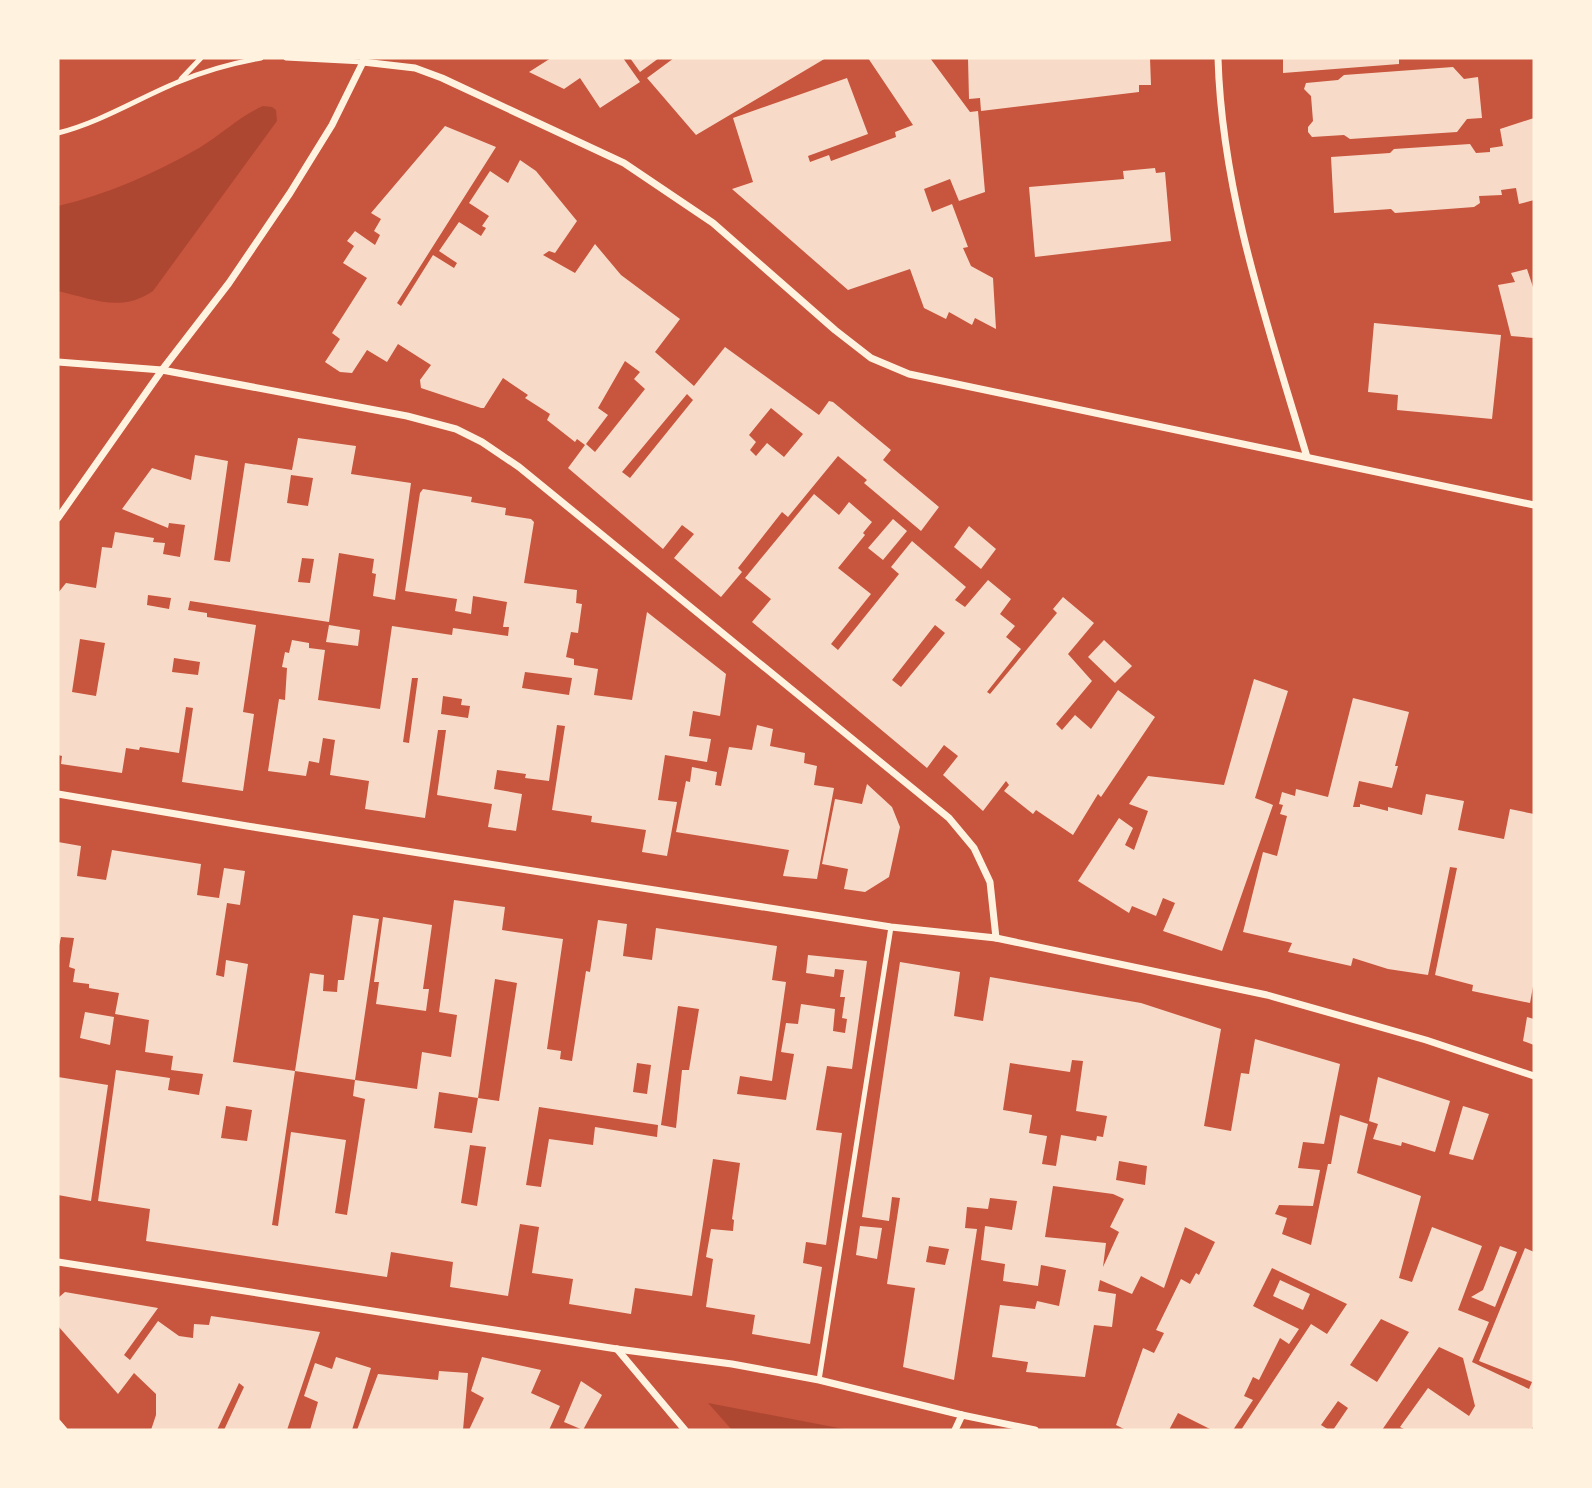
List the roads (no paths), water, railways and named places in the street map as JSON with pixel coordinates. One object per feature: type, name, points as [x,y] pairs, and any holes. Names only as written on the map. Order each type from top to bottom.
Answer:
[{"type":"street","points":[[1218,58],[1232,184],[1251,269],[1307,457]]},
{"type":"street","points":[[58,518],[162,370],[229,283],[290,194],[332,125],[364,60],[415,68],[442,78],[624,163],[713,223],[871,358],[909,374],[1534,505]]},
{"type":"street","points":[[58,362],[162,370],[407,416],[456,429],[482,442],[530,476],[949,817],[974,848],[990,882],[996,938]]},
{"type":"street","points":[[58,794],[891,927],[996,938],[1267,995],[1426,1040],[1534,1076]]},
{"type":"street","points":[[58,1262],[617,1349],[732,1364],[819,1380],[1035,1430]]},
{"type":"street","points":[[617,1349],[685,1430]]},
{"type":"street","points":[[954,1430],[962,1415]]},
{"type":"street","points":[[58,1423],[64,1430]]},
{"type":"lane","points":[[178,82],[201,58]]},
{"type":"lane","points":[[58,133],[86,126],[178,82],[261,58]]},
{"type":"lane","points":[[286,58],[364,60]]},
{"type":"lane","points":[[819,1380],[891,927]]}]
